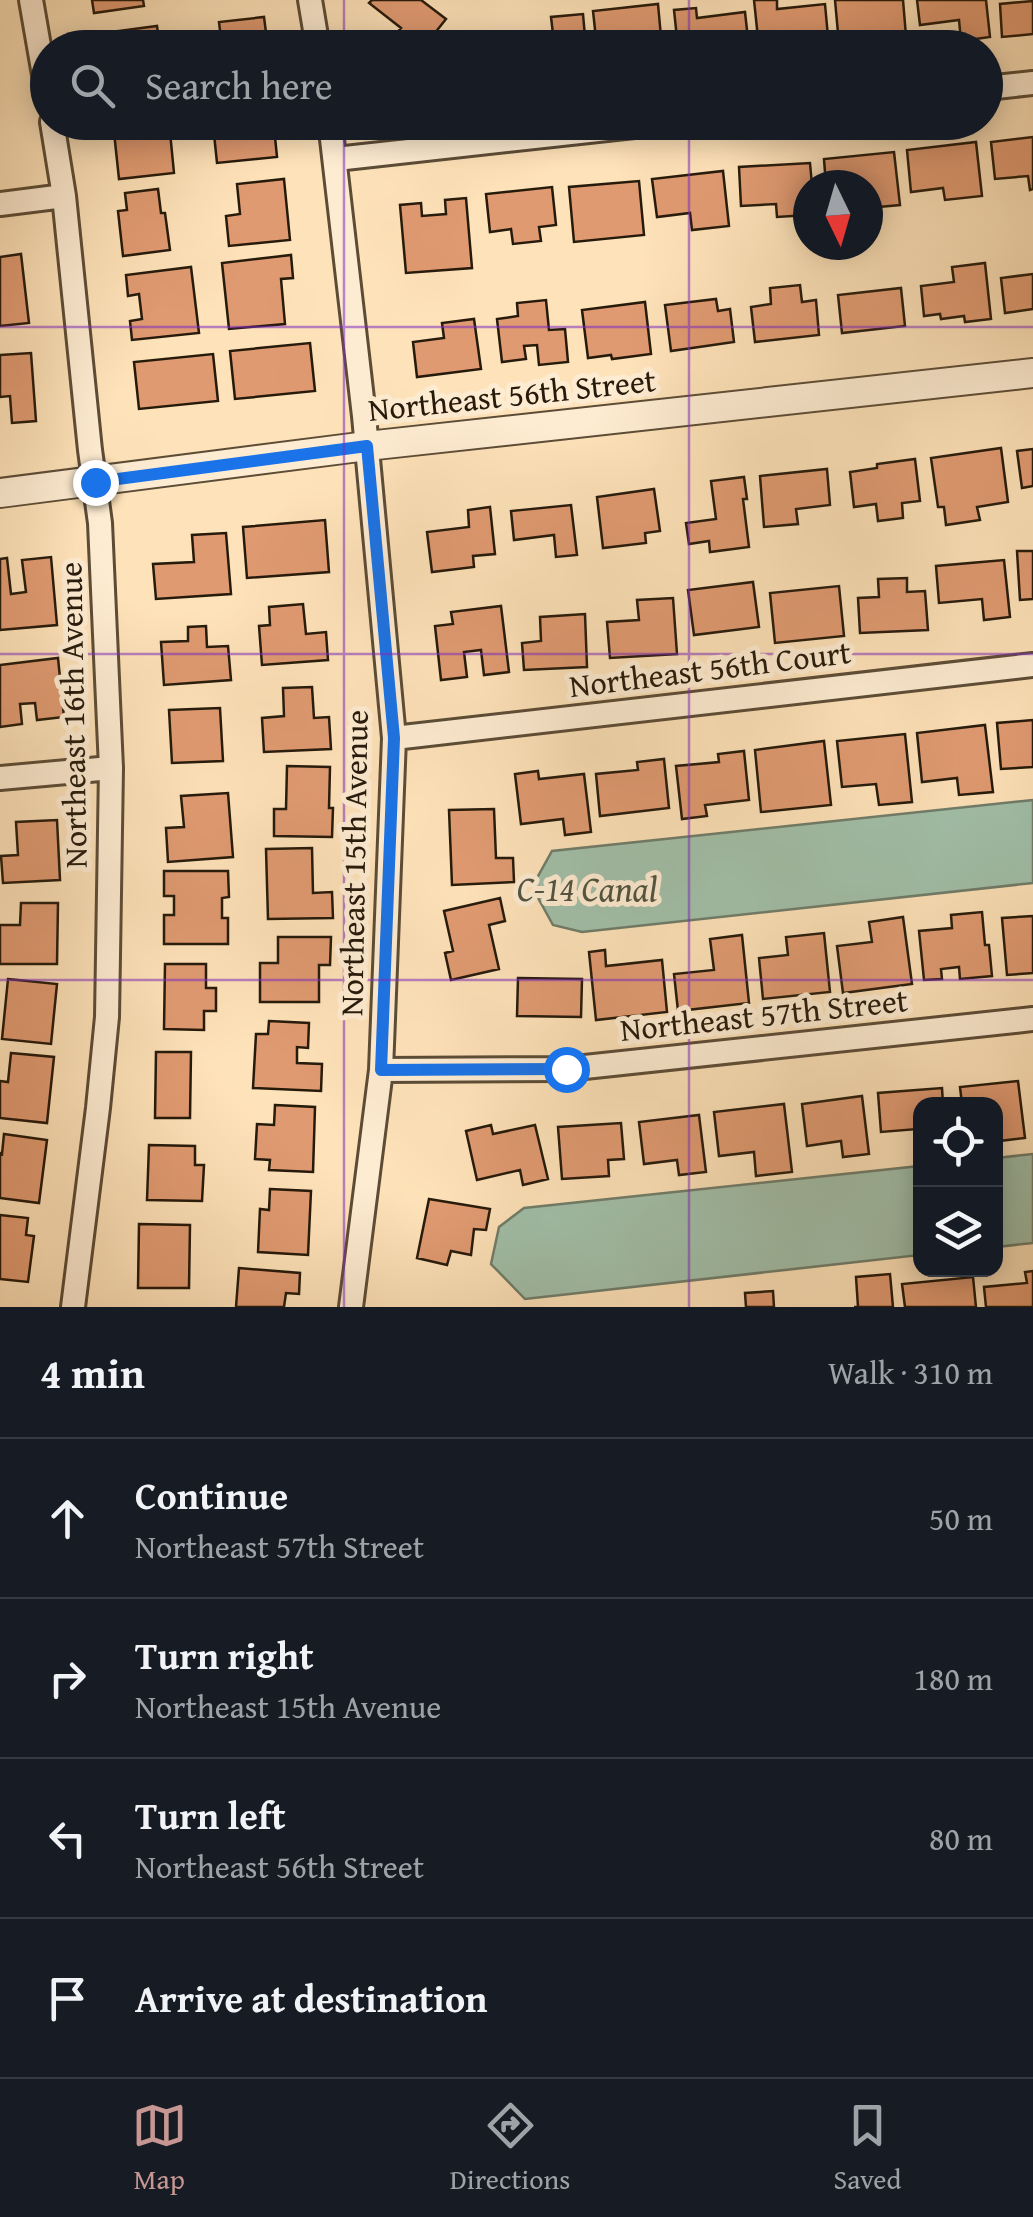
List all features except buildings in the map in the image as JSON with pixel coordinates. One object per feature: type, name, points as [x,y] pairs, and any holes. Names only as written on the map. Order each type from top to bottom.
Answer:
[{"type":"street","points":[[31,0],[36,30]]},
{"type":"street","points":[[310,0],[315,30]]},
{"type":"street","points":[[1003,86],[1033,83]]},
{"type":"street","name":"Northeast 16th Avenue","points":[[55,140],[100,523],[111,768],[107,1018],[73,1307]]},
{"type":"street","name":"Northeast 15th Avenue","points":[[333,140],[394,738],[381,1070],[352,1307]]},
{"type":"street","points":[[336,159],[508,140]]},
{"type":"street","points":[[0,204],[64,196]]},
{"type":"street","name":"Northeast 56th Street","points":[[0,492],[367,446],[1033,373]]},
{"type":"street","name":"Northeast 56th Court","points":[[394,738],[1033,665]]},
{"type":"street","points":[[0,778],[111,768]]},
{"type":"street","name":"Northeast 57th Street","points":[[381,1070],[566,1069],[1033,1019]]},
{"type":"water","name":"C-14 Canal","points":[[1033,800],[1033,883],[582,932],[553,925],[532,887],[552,851]]},
{"type":"water","points":[[1033,1154],[1033,1243],[1003,1246],[1003,1157]]},
{"type":"water","points":[[913,1167],[913,1256],[525,1299],[491,1264],[499,1227],[524,1208]]},
{"type":"route","points":[[95,482],[367,446],[394,738],[381,1070],[566,1069]]}]
